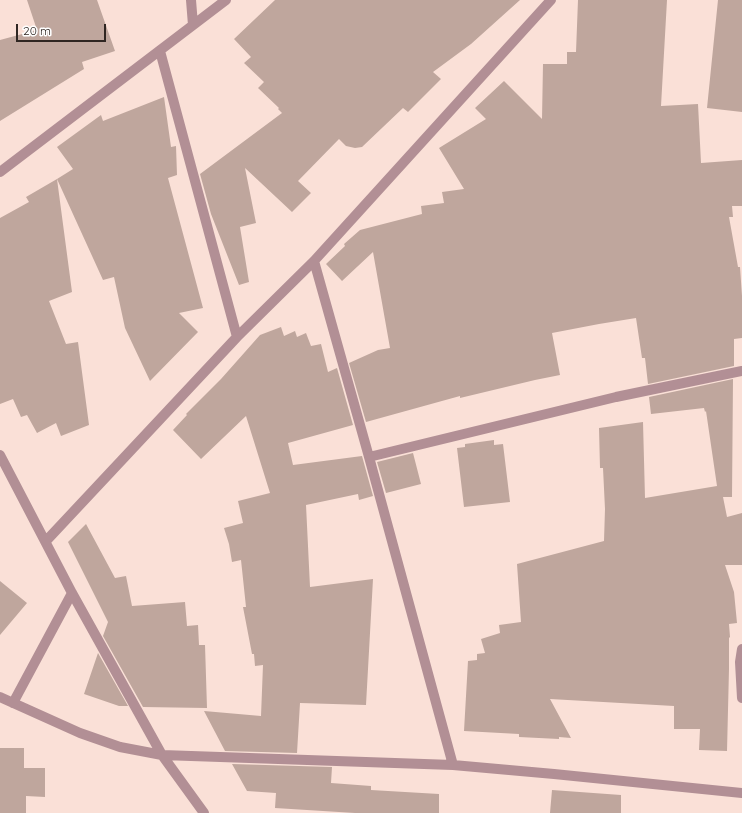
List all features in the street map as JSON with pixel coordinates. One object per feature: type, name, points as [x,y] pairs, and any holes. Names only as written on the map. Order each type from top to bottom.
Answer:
[{"type":"street","points":[[191,0],[193,25]]},
{"type":"street","points":[[0,172],[226,0]]},
{"type":"street","points":[[46,541],[237,337],[314,261],[552,0]]},
{"type":"street","points":[[160,51],[237,337]]},
{"type":"street","points":[[314,261],[453,765]]},
{"type":"street","points":[[369,457],[616,398],[742,371]]},
{"type":"street","points":[[0,455],[72,592],[162,755],[204,813]]},
{"type":"street","points":[[13,703],[72,592]]},
{"type":"street","points":[[742,649],[740,662],[742,698]]},
{"type":"street","points":[[0,697],[80,733],[120,747],[162,755],[453,765],[742,793]]},
{"type":"building","points":[[27,0],[97,0],[115,51],[82,62],[84,69],[0,121],[0,40],[37,30]]},
{"type":"building","points":[[275,0],[520,0],[471,44],[433,72],[441,79],[408,112],[403,108],[362,147],[355,148],[346,146],[339,139],[298,181],[311,193],[292,212],[245,168],[256,223],[240,227],[249,282],[239,285],[211,214],[200,174],[282,113],[278,109],[279,108],[258,88],[264,82],[244,63],[251,57],[234,39]]},
{"type":"building","points":[[578,0],[667,0],[661,106],[698,104],[701,163],[742,160],[742,206],[732,206],[733,217],[729,217],[738,267],[740,267],[742,296],[742,338],[734,339],[734,366],[648,384],[645,358],[642,358],[636,318],[552,333],[560,375],[460,398],[460,396],[366,422],[349,363],[378,350],[390,348],[373,252],[342,281],[326,264],[345,246],[344,244],[360,230],[422,214],[421,206],[444,203],[442,192],[464,189],[439,148],[486,119],[475,108],[504,81],[542,119],[543,64],[567,64],[567,52],[576,52]]},
{"type":"building","points":[[718,0],[742,0],[742,112],[707,108]]},
{"type":"building","points":[[164,97],[171,147],[176,146],[177,175],[168,178],[203,308],[179,313],[198,332],[150,381],[125,328],[114,277],[103,280],[57,179],[73,169],[57,147],[101,115],[103,121]]},
{"type":"building","points":[[57,179],[72,292],[49,301],[66,344],[78,342],[89,425],[61,436],[56,423],[37,433],[27,415],[21,417],[13,399],[0,404],[0,218],[29,202],[26,197]]},
{"type":"building","points":[[281,327],[284,336],[295,331],[297,337],[306,333],[311,346],[321,344],[328,372],[337,368],[353,425],[288,443],[293,465],[362,456],[373,496],[359,500],[358,494],[306,505],[310,587],[373,579],[366,705],[300,703],[297,753],[225,751],[204,711],[261,716],[263,665],[255,666],[254,654],[252,654],[243,607],[246,607],[241,560],[232,562],[229,544],[224,528],[243,523],[238,501],[270,493],[246,416],[201,459],[173,430],[187,415],[186,414],[221,379],[260,335]]},
{"type":"building","points":[[733,379],[732,497],[723,497],[727,517],[742,513],[742,565],[725,565],[734,592],[737,623],[729,624],[730,637],[727,751],[699,750],[700,729],[674,729],[674,706],[550,699],[571,738],[559,737],[559,739],[519,737],[519,734],[464,731],[468,661],[477,660],[477,654],[485,653],[481,639],[500,633],[499,625],[521,622],[517,564],[604,541],[605,509],[603,468],[600,468],[599,428],[643,422],[645,498],[717,486],[706,411],[705,412],[704,408],[651,414],[649,397]]},
{"type":"building","points":[[494,440],[494,445],[503,444],[510,502],[464,507],[457,448],[465,447],[465,444]]},
{"type":"building","points":[[413,453],[421,484],[386,493],[377,462]]},
{"type":"building","points":[[86,524],[115,578],[126,576],[132,606],[185,602],[187,626],[198,625],[199,645],[205,645],[207,708],[143,707],[103,636],[108,622],[68,542]]},
{"type":"building","points":[[0,581],[27,603],[0,635]]},
{"type":"building","points":[[98,653],[128,706],[119,706],[84,694]]},
{"type":"building","points":[[0,748],[24,748],[24,768],[45,768],[45,797],[26,796],[26,813],[0,813]]},
{"type":"building","points":[[232,764],[332,767],[331,783],[371,786],[371,790],[439,794],[439,813],[355,813],[275,808],[276,793],[247,791]]},
{"type":"building","points":[[552,790],[621,795],[621,813],[550,813]]}]
